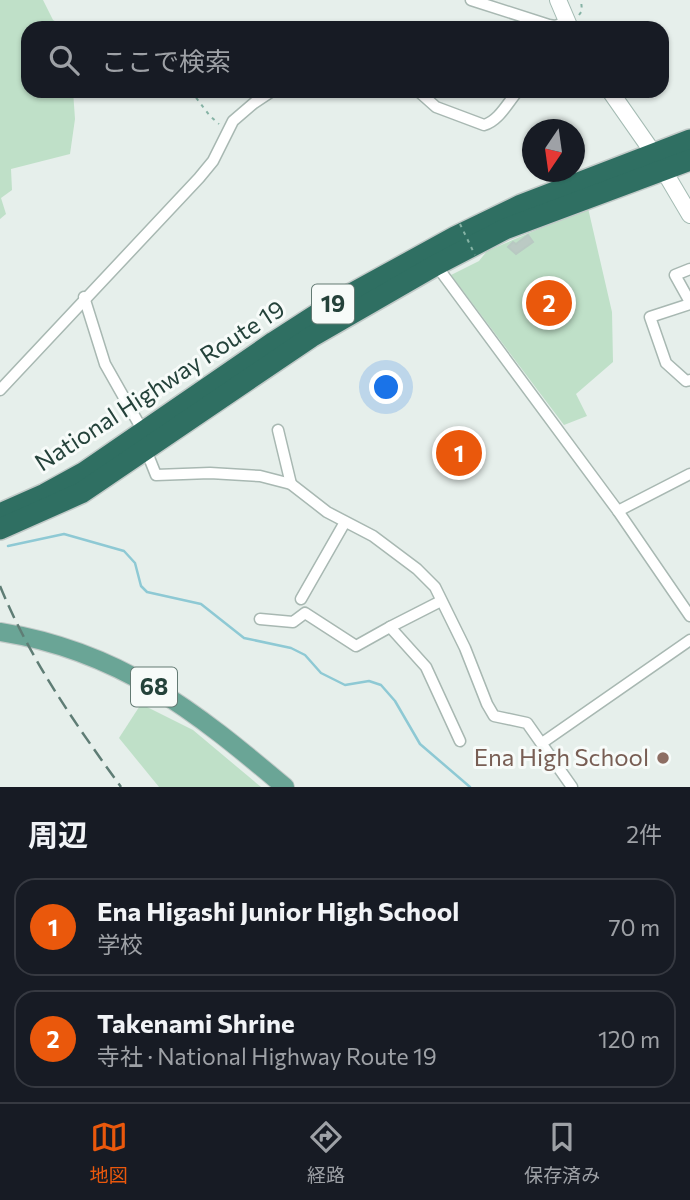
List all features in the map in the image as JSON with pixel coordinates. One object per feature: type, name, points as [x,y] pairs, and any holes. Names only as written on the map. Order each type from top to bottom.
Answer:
[{"type":"highway","name":"National Highway Route 19","points":[[0,514],[46,494],[145,442],[311,337],[436,265],[505,229],[658,162],[690,140]]},
{"type":"highway","name":"National Highway Route 19","points":[[0,529],[81,494],[208,387],[332,304],[455,237],[521,205],[658,162],[690,160]]},
{"type":"main road","points":[[558,0],[567,21]]},
{"type":"main road","points":[[615,98],[690,215]]},
{"type":"main road","name":"68","points":[[0,632],[79,651],[149,684],[210,724],[285,787]]},
{"type":"street","points":[[471,0],[537,21]]},
{"type":"street","points":[[0,390],[199,178],[213,161],[233,121],[262,98]]},
{"type":"street","points":[[426,98],[436,107],[484,125],[496,118],[512,98]]},
{"type":"street","points":[[436,265],[618,511],[690,616]]},
{"type":"street","points":[[690,269],[674,275],[690,303],[650,317],[666,363],[686,381],[690,380]]},
{"type":"street","points":[[85,297],[104,364],[145,442],[156,475],[210,473],[260,476],[290,484],[327,512],[373,537],[417,569],[435,587],[494,716],[527,723],[572,787]]},
{"type":"street","points":[[278,430],[290,484]]},
{"type":"street","points":[[618,511],[690,474]]},
{"type":"street","points":[[301,599],[345,522]]},
{"type":"street","points":[[261,619],[293,622],[305,613],[356,646],[441,601]]},
{"type":"street","points":[[390,627],[426,667],[460,741]]},
{"type":"street","points":[[542,743],[690,640]]},
{"type":"path","points":[[196,98],[210,116],[228,131]]},
{"type":"path","points":[[460,224],[475,255]]},
{"type":"green space","points":[[0,0],[43,0],[55,21],[21,21],[21,98],[74,98],[75,119],[70,154],[11,169],[12,190],[1,198],[6,214],[0,219]]},
{"type":"green space","points":[[588,208],[612,312],[613,362],[576,394],[587,416],[564,425],[451,275],[479,261],[487,251]]},
{"type":"green space","points":[[141,704],[193,730],[261,787],[159,787],[119,738]]},
{"type":"building","points":[[528,235],[533,242],[516,254],[508,247],[513,242],[516,244]]},
{"type":"building","points":[[554,288],[563,298],[549,312],[540,303]]},
{"type":"waterway","points":[[8,546],[64,534],[124,551],[135,563],[141,586],[147,592],[201,604],[244,638],[291,648],[305,655],[321,673],[345,685],[369,681],[381,685],[395,701],[420,744],[470,787]]},
{"type":"railway","points":[[0,586],[25,640],[70,715],[121,787]]},
{"type":"place","name":"Takenami Shrine","points":[[549,303]]},
{"type":"place","name":"Ena Higashi Junior High School","points":[[459,453]]},
{"type":"place","name":"Ena High School","points":[[663,758]]}]
